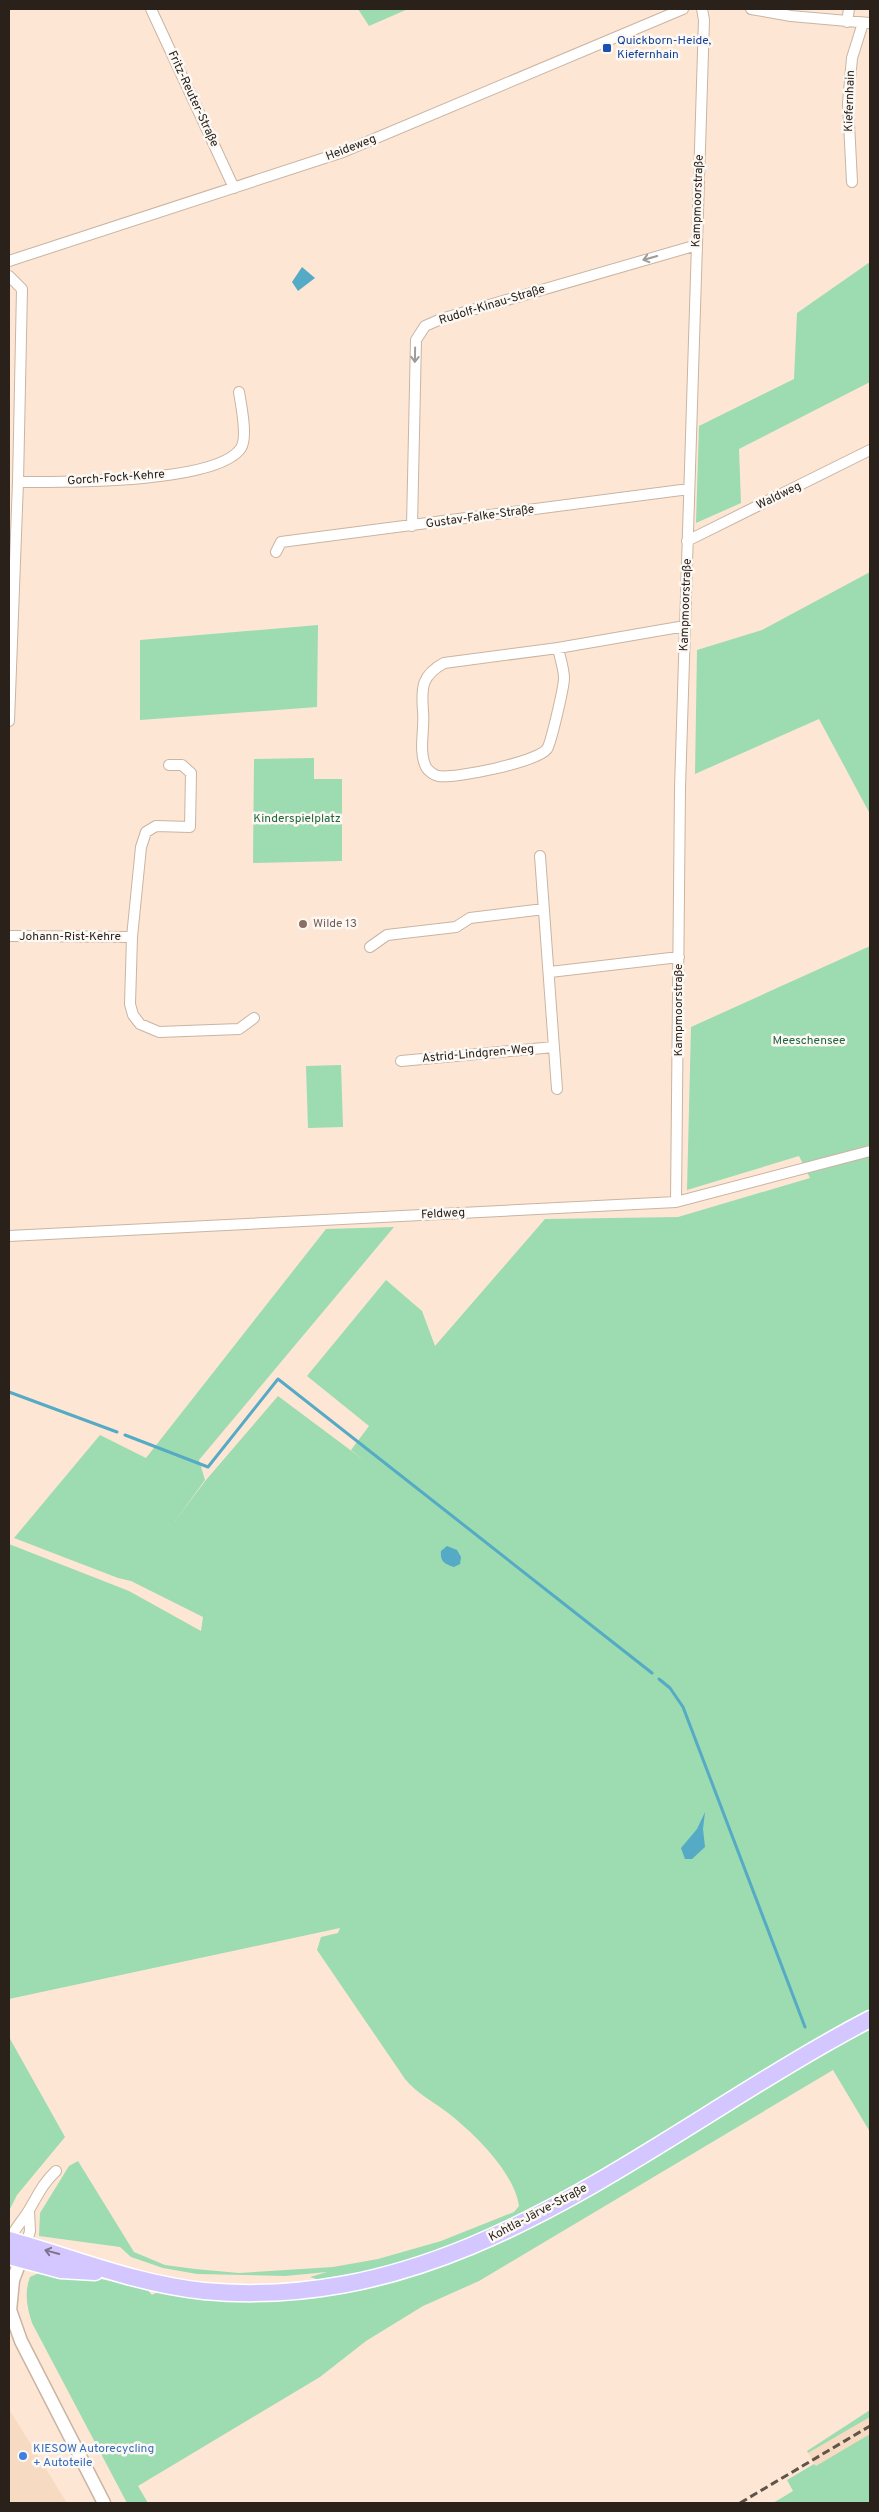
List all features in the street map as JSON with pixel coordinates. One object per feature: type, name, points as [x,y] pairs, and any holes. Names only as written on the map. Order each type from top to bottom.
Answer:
[{"type":"main road","name":"Kohtla-Järve-Straße","points":[[14,2247],[61,2270],[110,2272],[170,2286],[251,2293],[343,2284],[419,2266],[520,2226],[870,2019]]},
{"type":"street","name":"Fritz-Reuter-Straße","points":[[151,9],[234,188]]},
{"type":"street","name":"Heideweg","points":[[9,262],[343,152],[683,9]]},
{"type":"street","name":"Kampmoorstraße","points":[[676,1202],[680,788],[697,244],[702,9]]},
{"type":"street","name":"Kiefernhain","points":[[751,9],[791,16],[866,23],[852,58],[848,104],[852,182]]},
{"type":"street","points":[[848,22],[849,9]]},
{"type":"street","name":"Rudolf-Kinau-Straße","points":[[412,526],[416,340],[425,326],[441,319],[697,244]]},
{"type":"street","points":[[9,276],[22,289],[18,482],[9,721]]},
{"type":"street","name":"Gorch-Fock-Kehre","points":[[18,482],[127,480],[176,474],[203,468],[222,461],[236,454],[242,446],[244,427],[239,392]]},
{"type":"street","name":"Waldweg","points":[[688,541],[870,450]]},
{"type":"street","name":"Gustav-Falke-Straße","points":[[276,552],[281,542],[689,489]]},
{"type":"street","points":[[558,648],[564,678],[548,748],[538,757],[528,761],[471,773],[436,776],[426,769],[423,756],[424,717],[422,693],[425,679],[432,669],[444,663],[558,648],[685,626]]},
{"type":"street","name":"Johann-Rist-Kehre","points":[[169,765],[182,764],[191,773],[190,826],[156,826],[146,832],[138,862],[132,937],[130,1004],[133,1015],[140,1024],[159,1032],[239,1029],[254,1018]]},
{"type":"street","points":[[540,856],[550,972],[557,1089]]},
{"type":"street","points":[[370,947],[386,935],[456,927],[470,918],[544,909]]},
{"type":"street","name":"Johann-Rist-Kehre","points":[[9,936],[132,937]]},
{"type":"street","points":[[550,972],[679,957]]},
{"type":"street","name":"Astrid-Lindgren-Weg","points":[[401,1062],[554,1047]]},
{"type":"street","name":"Feldweg","points":[[9,1236],[676,1202],[870,1151]]},
{"type":"street","points":[[56,2171],[40,2188],[29,2210],[16,2226],[13,2280],[9,2309],[16,2332],[104,2503]]},
{"type":"street","points":[[14,2247],[30,2231],[29,2210]]},
{"type":"shaded area","name":"KIESOW Autorecycling + Autoteile","points":[[9,2409],[67,2503],[9,2503]]},
{"type":"shaded area","points":[[870,2417],[870,2434],[816,2467],[808,2453]]},
{"type":"green space","points":[[358,9],[408,9],[369,26]]},
{"type":"green space","points":[[870,262],[870,382],[739,449],[741,503],[696,523],[699,426],[794,379],[797,313]]},
{"type":"green space","points":[[870,572],[870,814],[819,719],[695,774],[697,650],[762,630]]},
{"type":"green space","points":[[318,625],[317,707],[140,720],[140,640]]},
{"type":"green space","name":"Kinderspielplatz","points":[[314,758],[314,779],[342,779],[342,861],[253,863],[254,759]]},
{"type":"green space","name":"Meeschensee","points":[[870,946],[870,2013],[596,2176],[513,2223],[385,2269],[319,2280],[310,2277],[327,2272],[285,2276],[197,2274],[163,2268],[131,2257],[120,2247],[39,2236],[40,2213],[69,2166],[78,2161],[134,2252],[165,2265],[195,2269],[239,2273],[333,2267],[378,2259],[441,2241],[514,2212],[519,2206],[509,2179],[490,2152],[455,2118],[418,2092],[405,2079],[317,1950],[321,1937],[338,1933],[340,1928],[9,1999],[9,1544],[129,1591],[201,1631],[203,1617],[131,1581],[118,1578],[14,1538],[100,1435],[146,1458],[326,1229],[394,1227],[199,1460],[205,1480],[175,1521],[206,1480],[278,1396],[365,1461],[351,1450],[369,1426],[307,1376],[386,1280],[422,1311],[435,1346],[545,1219],[678,1217],[810,1178],[799,1156],[687,1190],[691,1027]]},
{"type":"green space","points":[[341,1065],[343,1127],[308,1128],[306,1066]]},
{"type":"green space","points":[[870,2026],[870,2132],[833,2070],[479,2281],[423,2306],[366,2341],[320,2377],[138,2486],[148,2503],[127,2503],[32,2323],[27,2289],[30,2277],[39,2273],[40,2267],[146,2288],[152,2295],[161,2290],[376,2283],[422,2272],[466,2256],[536,2223]]},
{"type":"green space","points":[[9,2037],[65,2137],[17,2195],[9,2211]]},
{"type":"green space","points":[[870,2410],[870,2417],[808,2453],[807,2451]]},
{"type":"green space","points":[[870,2434],[870,2503],[773,2503],[793,2491],[787,2480],[814,2464],[816,2466]]},
{"type":"water","points":[[302,267],[315,278],[298,291],[292,282]]},
{"type":"water","points":[[447,1546],[457,1550],[461,1557],[460,1564],[454,1567],[443,1562],[441,1551]]},
{"type":"water","points":[[705,1812],[703,1829],[705,1847],[692,1859],[685,1859],[681,1848],[697,1829]]},
{"type":"waterway","points":[[125,1435],[208,1467],[278,1379],[652,1673]]},
{"type":"waterway","points":[[9,1392],[117,1432]]},
{"type":"waterway","points":[[659,1679],[670,1688],[683,1707],[805,2027]]},
{"type":"railway","points":[[740,2503],[870,2426]]},
{"type":"place","name":"Quickborn-Heide, Kiefernhain","points":[[607,48]]},
{"type":"place","name":"Wilde 13","points":[[303,924]]},
{"type":"place","name":"KIESOW Autorecycling + Autoteile","points":[[23,2456]]}]
